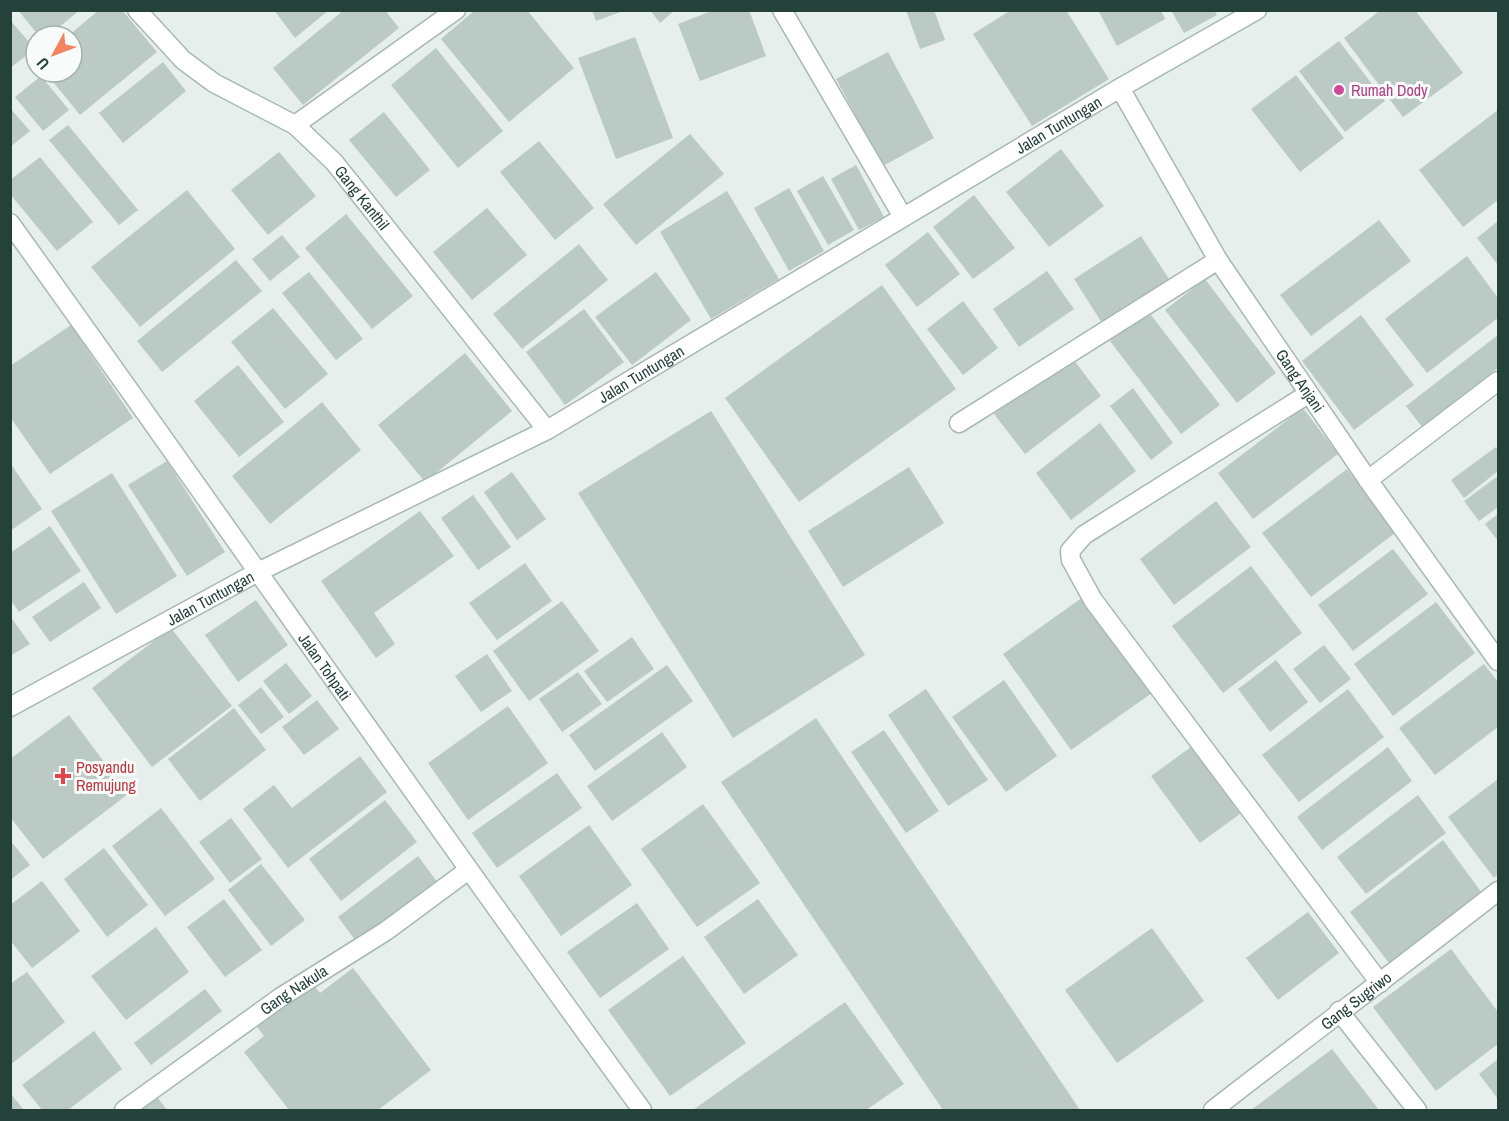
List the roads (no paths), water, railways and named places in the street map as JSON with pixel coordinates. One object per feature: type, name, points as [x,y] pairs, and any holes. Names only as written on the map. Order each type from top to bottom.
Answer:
[{"type":"street","name":"Gang Kanthil","points":[[136,10],[191,66],[214,83],[295,125],[334,162],[547,430]]},
{"type":"street","points":[[295,125],[456,10]]},
{"type":"street","points":[[782,10],[903,217]]},
{"type":"street","name":"Jalan Tuntungan","points":[[10,707],[258,572],[452,479],[547,430],[1120,88],[1257,10]]},
{"type":"street","name":"Gang Anjani","points":[[1120,88],[1218,260],[1308,394],[1498,662]]},
{"type":"street","name":"Jalan Tohpati","points":[[10,223],[467,871],[642,1110]]},
{"type":"street","points":[[959,423],[1218,260]]},
{"type":"street","points":[[1368,480],[1498,381]]},
{"type":"street","points":[[1308,394],[1084,535],[1070,551],[1071,560],[1093,600],[1380,983]]},
{"type":"street","name":"Gang Nakula","points":[[124,1110],[281,997],[386,932],[467,871]]},
{"type":"street","name":"Gang Sugriwo","points":[[1213,1110],[1498,891]]},
{"type":"street","points":[[1339,1011],[1417,1110]]},
{"type":"place","name":"Rumah Dody","points":[[1339,90]]},
{"type":"place","name":"Posyandu Remujung","points":[[63,776]]}]
